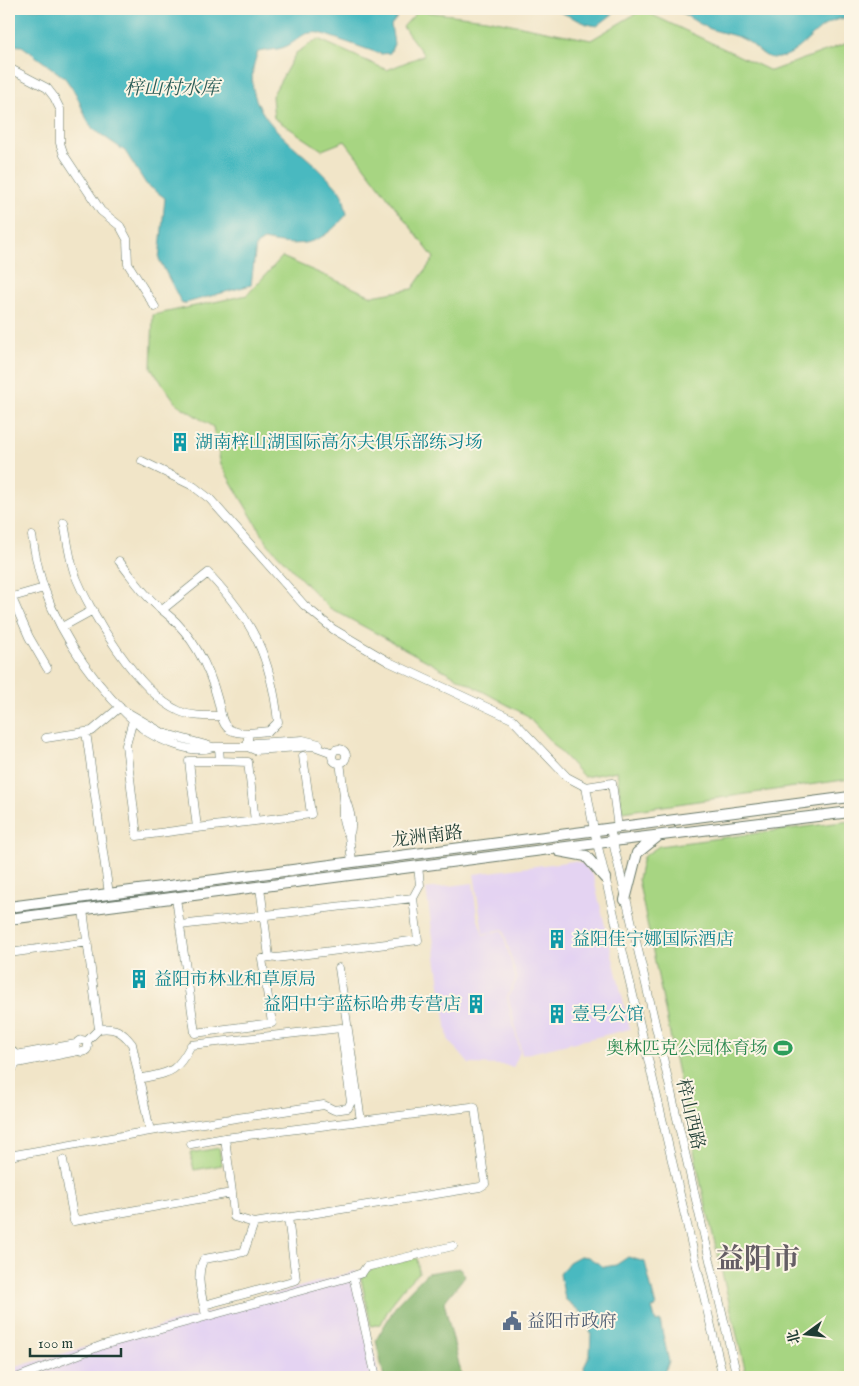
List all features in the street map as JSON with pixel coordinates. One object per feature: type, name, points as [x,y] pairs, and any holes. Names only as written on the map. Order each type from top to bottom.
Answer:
[{"type":"main road","name":"龙洲南路","points":[[9,907],[850,797]]},
{"type":"main road","name":"龙洲南路","points":[[9,920],[541,850],[850,812]]},
{"type":"main road","points":[[626,900],[637,852],[651,840],[662,835]]},
{"type":"main road","points":[[541,850],[569,852],[586,856],[605,878]]},
{"type":"street","points":[[9,68],[47,88],[54,97],[60,109],[60,143],[64,155],[101,211],[120,226],[127,239],[128,264],[155,307]]},
{"type":"street","points":[[142,461],[193,486],[210,499],[298,599],[332,629],[388,662],[512,719],[567,776],[586,786]]},
{"type":"street","points":[[64,523],[74,571],[93,610],[113,643],[136,674],[159,697],[180,711],[202,716],[221,716]]},
{"type":"street","points":[[32,536],[44,588],[62,627],[92,675],[142,729],[181,747],[203,751],[216,747]]},
{"type":"street","points":[[119,561],[152,602],[181,628],[204,661],[218,692],[221,716],[226,728],[234,733],[269,731],[278,722],[275,697],[266,657],[252,628],[232,599],[208,573],[162,610]]},
{"type":"street","points":[[44,588],[10,598],[47,668]]},
{"type":"street","points":[[62,627],[93,610]]},
{"type":"street","points":[[46,738],[92,731],[123,709]]},
{"type":"street","points":[[123,709],[163,732],[216,747],[248,747],[255,743],[303,740],[335,752],[341,749],[346,754],[346,758],[340,763]]},
{"type":"street","points":[[133,720],[126,745],[137,836],[311,814],[303,756]]},
{"type":"street","points":[[86,732],[109,894]]},
{"type":"street","points":[[248,733],[248,747]]},
{"type":"street","points":[[216,747],[220,761]]},
{"type":"street","points":[[335,752],[334,760],[340,763]]},
{"type":"street","points":[[197,828],[189,760],[248,762],[256,821]]},
{"type":"street","points":[[340,763],[344,793],[343,821],[344,828],[349,836],[352,862]]},
{"type":"street","name":"梓山西路","points":[[723,1377],[605,878],[586,786],[612,783],[614,828],[612,841],[737,1377]]},
{"type":"street","points":[[176,898],[195,1033],[272,1023],[262,960],[269,956],[276,958],[418,940],[413,898],[420,885],[418,866]]},
{"type":"street","points":[[260,887],[269,956]]},
{"type":"street","points":[[180,925],[413,898]]},
{"type":"street","points":[[83,910],[99,1028]]},
{"type":"street","points":[[9,953],[88,942]]},
{"type":"street","points":[[339,968],[361,1120]]},
{"type":"street","points":[[9,1071],[16,1059],[77,1048],[84,1052],[87,1050],[86,1042],[99,1028]]},
{"type":"street","points":[[99,1028],[117,1029],[132,1044],[150,1131]]},
{"type":"street","points":[[9,1156],[150,1131],[324,1105],[334,1110],[348,1108],[351,1102],[341,1028],[191,1045],[180,1065],[173,1071],[139,1079]]},
{"type":"street","points":[[9,1048],[16,1059]]},
{"type":"street","points":[[190,1144],[225,1138],[361,1120],[475,1108],[485,1184],[480,1187],[254,1223],[234,1218],[225,1138]]},
{"type":"street","points":[[63,1160],[74,1221],[232,1194]]},
{"type":"street","points":[[204,1305],[296,1280],[288,1217]]},
{"type":"street","points":[[206,1316],[198,1274],[200,1265],[204,1259],[244,1252],[254,1223]]},
{"type":"street","points":[[19,1377],[103,1345],[353,1276],[362,1273],[366,1267],[453,1246]]},
{"type":"street","points":[[353,1276],[376,1377]]},
{"type":"shaded area","points":[[574,861],[583,864],[593,876],[630,1029],[522,1055],[508,997],[517,979],[503,929],[483,934],[474,874]]},
{"type":"shaded area","points":[[473,883],[477,916],[483,935],[502,930],[516,979],[507,997],[520,1052],[513,1068],[505,1065],[469,1064],[448,1039],[426,889]]},
{"type":"shaded area","points":[[356,1271],[379,1377],[17,1377],[15,1367]]},
{"type":"green space","points":[[642,10],[771,71],[850,42],[850,779],[622,812],[617,771],[584,777],[526,715],[328,607],[268,544],[221,465],[213,427],[177,404],[151,368],[153,315],[247,295],[282,257],[372,296],[412,289],[434,258],[345,141],[322,150],[274,118],[272,96],[296,53],[318,39],[387,70],[424,55],[403,27],[418,11],[486,19],[591,40]]},
{"type":"green space","points":[[850,821],[850,1377],[747,1377],[701,1185],[638,879],[643,857],[659,846]]},
{"type":"green space","points":[[219,1148],[222,1165],[194,1170],[190,1153]]},
{"type":"green space","points":[[417,1258],[419,1273],[397,1296],[381,1324],[371,1326],[361,1278],[367,1270]]},
{"type":"green space","points":[[460,1268],[465,1276],[444,1302],[462,1377],[384,1377],[376,1340],[397,1304],[427,1273]]},
{"type":"water","name":"梓山村水库","points":[[9,9],[404,9],[391,25],[394,44],[390,53],[381,54],[320,33],[305,34],[284,47],[258,52],[253,72],[253,91],[259,107],[269,122],[338,189],[343,197],[347,214],[329,232],[310,242],[290,244],[264,240],[256,245],[251,285],[182,304],[159,259],[165,198],[146,184],[125,151],[93,129],[76,94],[65,78],[22,46],[9,45]]},
{"type":"water","points":[[553,9],[617,9],[597,26],[587,24]]},
{"type":"water","points":[[675,9],[850,9],[850,18],[838,19],[828,23],[796,50],[788,55],[773,58],[764,55],[745,40],[708,28]]},
{"type":"water","points":[[580,1256],[588,1257],[604,1267],[616,1265],[628,1257],[645,1262],[656,1307],[652,1308],[656,1322],[660,1321],[669,1362],[663,1375],[656,1377],[647,1375],[586,1377],[584,1367],[590,1355],[591,1333],[584,1315],[565,1299],[560,1274],[569,1262]]},
{"type":"place","name":"湖南梓山湖国际高尔夫俱乐部练习场","points":[[180,442]]},
{"type":"place","name":"益阳佳宁娜国际酒店","points":[[557,939]]},
{"type":"place","name":"益阳市林业和草原局","points":[[139,979]]},
{"type":"place","name":"益阳中宇蓝标哈弗专营店","points":[[476,1004]]},
{"type":"place","name":"壹号公馆","points":[[557,1014]]},
{"type":"place","name":"奥林匹克公园体育场","points":[[783,1048]]},
{"type":"place","name":"益阳市政府","points":[[512,1321]]},
{"type":"district","name":"益阳市","points":[[758,1258]]}]
